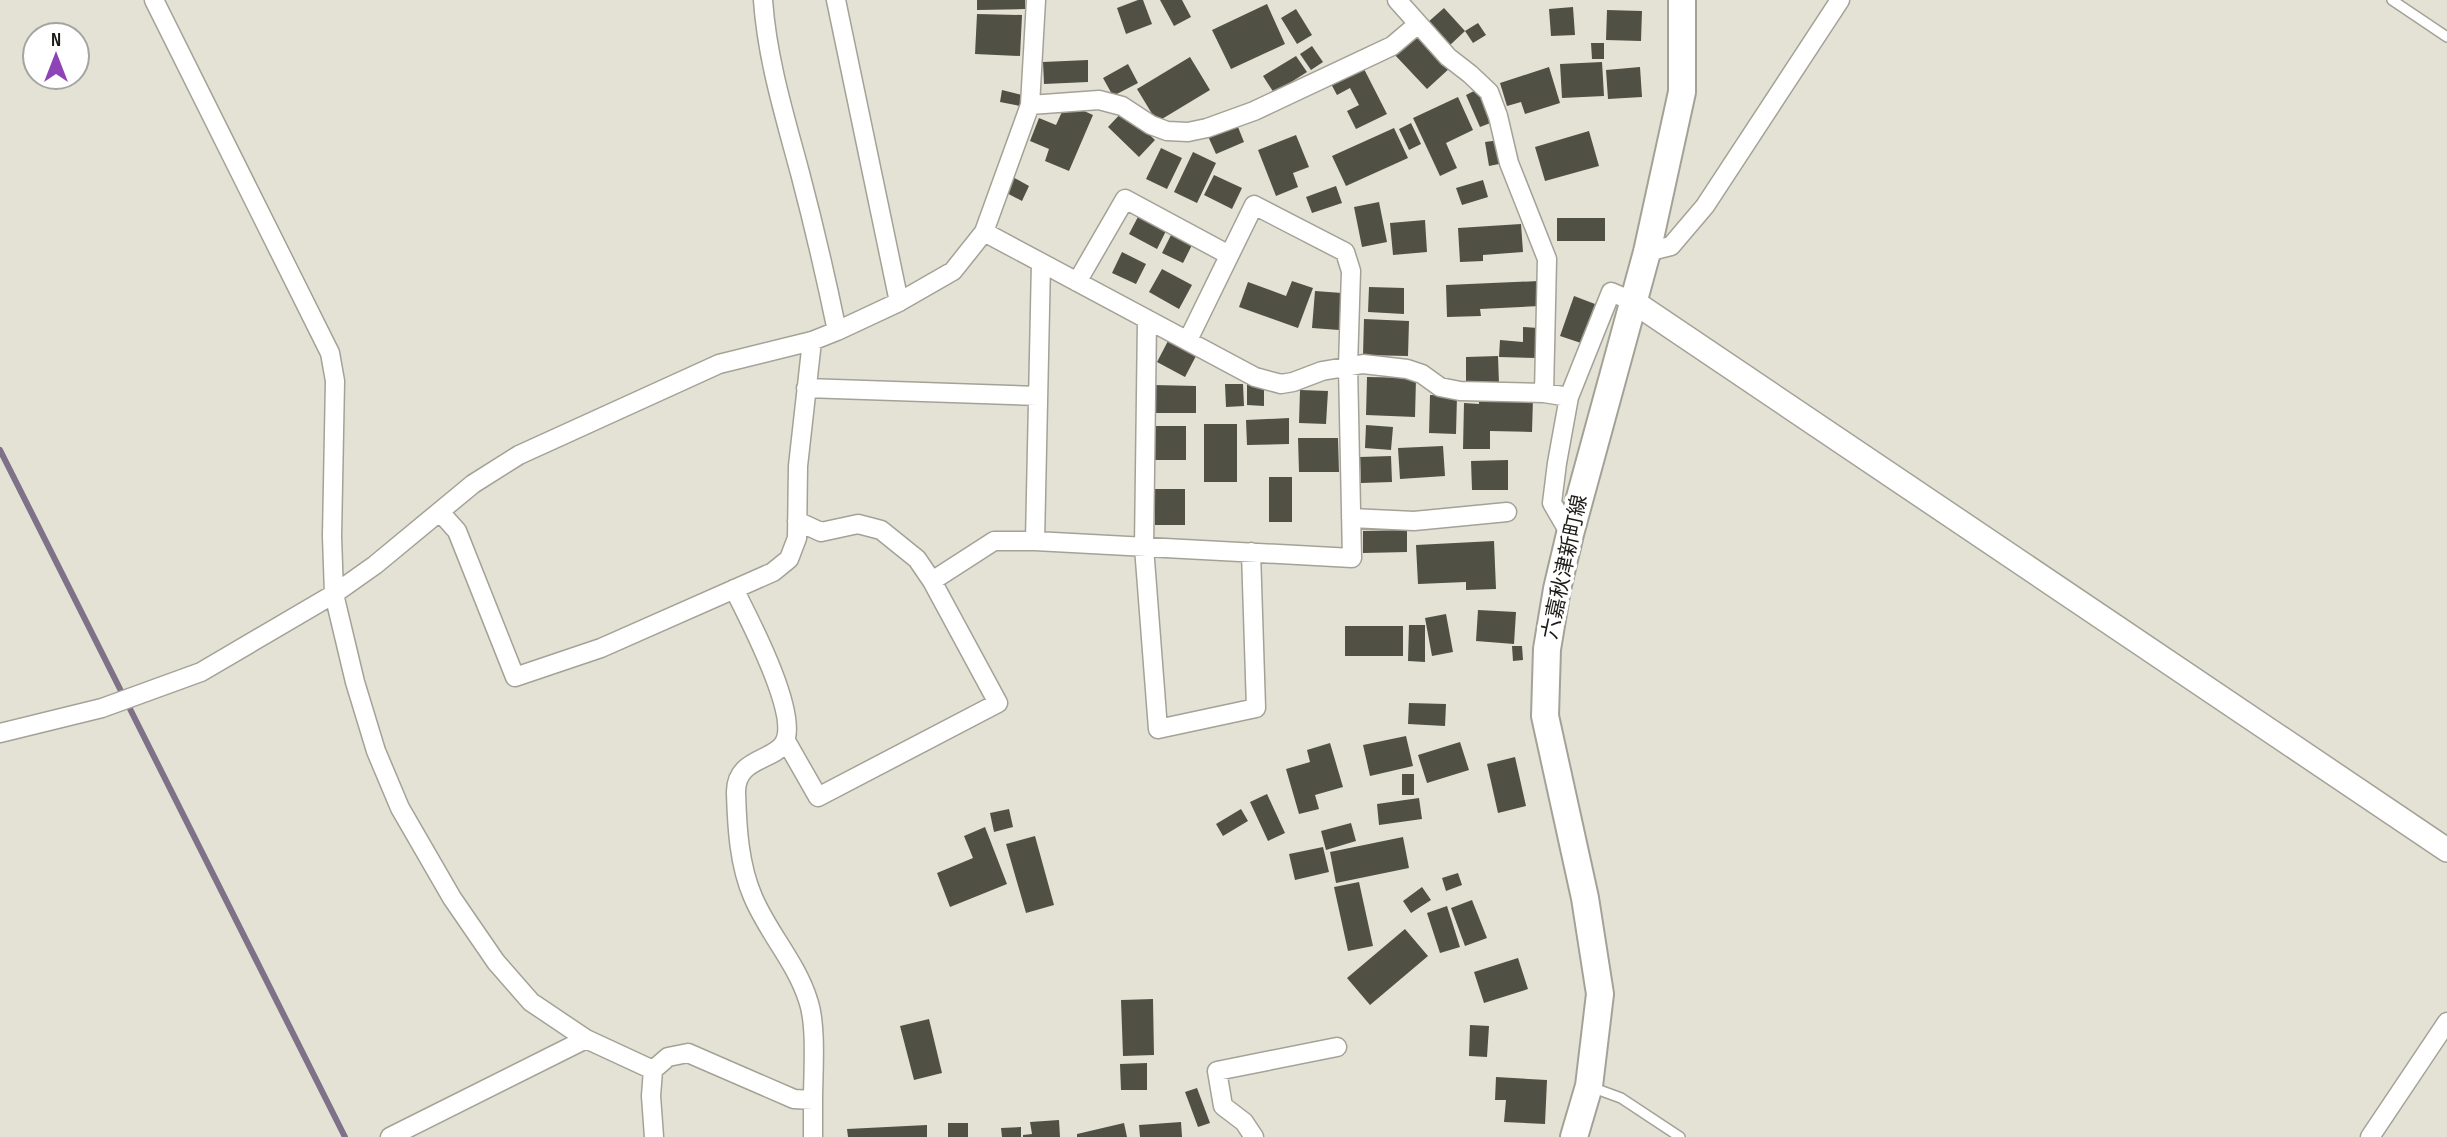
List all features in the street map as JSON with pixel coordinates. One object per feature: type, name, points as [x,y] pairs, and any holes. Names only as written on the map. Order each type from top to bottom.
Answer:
[{"type":"main road","name":"六嘉秋津新町線","points":[[1574,1137],[1589,1086],[1600,994],[1585,898],[1545,716],[1547,649],[1570,534],[1647,251],[1682,92],[1682,0]]},
{"type":"street","points":[[154,0],[330,353],[335,381],[332,536],[334,594],[376,751],[400,808],[452,898],[496,962],[531,1002],[586,1039],[653,1070]]},
{"type":"street","points":[[763,0],[765,26],[782,106],[818,241],[837,331]]},
{"type":"street","points":[[836,0],[899,302]]},
{"type":"street","points":[[0,733],[102,708],[201,672],[334,594],[376,565],[474,484],[519,455],[719,364],[812,341],[837,331],[899,302],[953,271],[984,232],[1030,105],[1036,0]]},
{"type":"street","points":[[1397,0],[1448,57],[1489,92],[1498,116],[1510,163],[1547,258],[1544,393]]},
{"type":"street","points":[[1647,251],[1671,246],[1705,206],[1840,0]]},
{"type":"street","points":[[1030,105],[1098,100],[1122,106],[1151,125],[1167,131],[1188,132],[1208,128],[1254,111],[1392,46],[1418,24]]},
{"type":"street","points":[[1077,282],[1125,199],[1229,255]]},
{"type":"street","points":[[932,581],[994,541],[1352,558],[1348,366],[1351,271],[1345,252],[1254,205],[1188,341]]},
{"type":"street","points":[[984,232],[1255,377],[1281,384],[1322,371],[1363,364],[1407,369],[1422,374],[1440,387],[1460,391],[1544,393],[1569,397]]},
{"type":"street","points":[[1035,541],[1041,263]]},
{"type":"street","points":[[1570,534],[1552,503],[1569,397],[1611,292],[1634,302],[2447,850]]},
{"type":"street","points":[[1147,319],[1144,547],[1158,729],[1256,708],[1251,552]]},
{"type":"street","points":[[440,512],[457,531],[515,677],[601,648],[773,572],[789,559],[797,538],[798,466],[812,341]]},
{"type":"street","points":[[806,388],[1037,396]]},
{"type":"street","points":[[1351,518],[1415,521],[1507,512]]},
{"type":"street","points":[[734,589],[770,662],[785,715],[786,741],[818,797],[998,703],[932,581],[917,559],[881,530],[858,524],[821,532],[797,521]]},
{"type":"street","points":[[786,741],[779,749],[760,758],[740,774],[736,789],[741,860],[752,897],[787,953],[809,1001],[812,1023],[813,1137]]},
{"type":"street","points":[[2370,1137],[2447,1023]]},
{"type":"street","points":[[390,1137],[586,1039]]},
{"type":"street","points":[[1254,1137],[1244,1122],[1223,1106],[1217,1071],[1337,1047]]},
{"type":"street","points":[[654,1137],[651,1096],[653,1070],[668,1057],[688,1053],[794,1099],[813,1100]]},
{"type":"lane","points":[[2392,0],[2447,37]]},
{"type":"lane","points":[[1589,1086],[1621,1098],[1680,1137]]},
{"type":"building","points":[[977,0],[1025,0],[1025,9],[977,10]]},
{"type":"building","points":[[1143,0],[1152,24],[1126,34],[1117,8]]},
{"type":"building","points":[[1160,0],[1182,0],[1191,17],[1174,26]]},
{"type":"building","points":[[1267,4],[1285,44],[1231,69],[1212,30]]},
{"type":"building","points":[[1573,7],[1575,35],[1551,36],[1549,9]]},
{"type":"building","points":[[1444,8],[1465,31],[1448,47],[1427,23]]},
{"type":"building","points":[[1296,9],[1312,35],[1297,44],[1281,18]]},
{"type":"building","points":[[1607,10],[1642,11],[1641,41],[1606,40]]},
{"type":"building","points":[[977,14],[1022,15],[1020,56],[975,54]]},
{"type":"building","points":[[1478,23],[1486,35],[1473,43],[1465,31]]},
{"type":"building","points":[[1418,32],[1451,67],[1427,89],[1394,54]]},
{"type":"building","points":[[1591,43],[1604,43],[1604,59],[1592,59]]},
{"type":"building","points":[[1312,46],[1323,62],[1311,70],[1300,54]]},
{"type":"building","points":[[1296,56],[1307,72],[1274,93],[1263,76]]},
{"type":"building","points":[[1190,57],[1210,90],[1157,122],[1137,89]]},
{"type":"building","points":[[1088,60],[1088,82],[1044,84],[1043,62]]},
{"type":"building","points":[[1602,62],[1604,96],[1562,98],[1560,64]]},
{"type":"building","points":[[1128,64],[1138,83],[1113,96],[1103,78]]},
{"type":"building","points":[[1362,65],[1387,114],[1356,129],[1347,111],[1359,105],[1350,88],[1337,95],[1330,82]]},
{"type":"building","points":[[1549,67],[1560,103],[1525,114],[1521,102],[1507,106],[1500,83]]},
{"type":"building","points":[[1640,67],[1642,97],[1608,99],[1606,70]]},
{"type":"building","points":[[1478,89],[1493,122],[1480,127],[1466,95]]},
{"type":"building","points":[[1002,90],[1022,95],[1020,106],[1000,102]]},
{"type":"building","points":[[1458,97],[1473,130],[1446,143],[1457,168],[1440,176],[1413,118]]},
{"type":"building","points":[[1066,103],[1093,115],[1069,171],[1045,161],[1049,149],[1030,141],[1039,118],[1056,125]]},
{"type":"building","points":[[1124,110],[1155,140],[1139,157],[1108,127]]},
{"type":"building","points":[[1236,122],[1244,142],[1216,154],[1207,134]]},
{"type":"building","points":[[1411,123],[1421,144],[1409,150],[1399,129]]},
{"type":"building","points":[[1394,128],[1408,158],[1346,186],[1332,156]]},
{"type":"building","points":[[1589,131],[1599,166],[1545,181],[1535,147]]},
{"type":"building","points":[[1296,135],[1309,167],[1293,173],[1298,187],[1276,196],[1258,150]]},
{"type":"building","points":[[1500,140],[1504,163],[1489,166],[1485,142]]},
{"type":"building","points":[[1161,148],[1182,158],[1167,189],[1146,179]]},
{"type":"building","points":[[1193,152],[1216,163],[1197,203],[1174,192]]},
{"type":"building","points":[[1214,175],[1242,188],[1232,209],[1204,195]]},
{"type":"building","points":[[1011,176],[1029,186],[1022,201],[1003,191]]},
{"type":"building","points":[[1483,180],[1488,197],[1462,205],[1456,188]]},
{"type":"building","points":[[1336,186],[1342,203],[1312,213],[1306,197]]},
{"type":"building","points":[[1379,202],[1387,242],[1362,247],[1354,207]]},
{"type":"building","points":[[1140,213],[1168,227],[1157,249],[1129,234]]},
{"type":"building","points":[[1557,218],[1605,218],[1605,241],[1557,241]]},
{"type":"building","points":[[1425,220],[1427,252],[1393,255],[1390,223]]},
{"type":"building","points":[[1521,224],[1523,252],[1483,255],[1483,261],[1460,262],[1458,228]]},
{"type":"building","points":[[1173,231],[1194,241],[1183,263],[1162,253]]},
{"type":"building","points":[[1122,252],[1146,264],[1136,284],[1112,273]]},
{"type":"building","points":[[1162,269],[1192,285],[1179,309],[1149,292]]},
{"type":"building","points":[[1292,281],[1313,288],[1298,328],[1239,307],[1248,282],[1286,296]]},
{"type":"building","points":[[1539,281],[1540,306],[1480,309],[1481,316],[1447,317],[1446,285]]},
{"type":"building","points":[[1369,287],[1404,288],[1404,314],[1368,312]]},
{"type":"building","points":[[1315,291],[1342,293],[1339,330],[1312,328]]},
{"type":"building","points":[[1574,296],[1595,304],[1581,343],[1560,336]]},
{"type":"building","points":[[1364,319],[1409,321],[1408,356],[1363,355]]},
{"type":"building","points":[[1523,327],[1538,328],[1537,358],[1499,357],[1500,340],[1523,342]]},
{"type":"building","points":[[1168,341],[1196,356],[1185,377],[1157,362]]},
{"type":"building","points":[[1498,356],[1499,384],[1466,385],[1466,357]]},
{"type":"building","points":[[1367,377],[1416,378],[1415,417],[1366,415]]},
{"type":"building","points":[[1225,384],[1243,384],[1244,406],[1226,407]]},
{"type":"building","points":[[1247,384],[1264,384],[1264,406],[1247,405]]},
{"type":"building","points":[[1154,385],[1196,386],[1196,413],[1153,413]]},
{"type":"building","points":[[1300,390],[1328,391],[1326,424],[1299,423]]},
{"type":"building","points":[[1430,395],[1457,396],[1456,434],[1429,433]]},
{"type":"building","points":[[1479,397],[1533,398],[1532,432],[1490,431],[1490,449],[1463,449],[1464,403],[1479,404]]},
{"type":"building","points":[[1289,418],[1289,444],[1247,445],[1246,420]]},
{"type":"building","points":[[1204,424],[1237,424],[1237,482],[1204,482]]},
{"type":"building","points":[[1366,425],[1393,427],[1391,450],[1365,448]]},
{"type":"building","points":[[1154,426],[1186,426],[1186,460],[1154,460]]},
{"type":"building","points":[[1298,438],[1338,438],[1339,472],[1299,472]]},
{"type":"building","points":[[1443,446],[1445,476],[1400,479],[1398,448]]},
{"type":"building","points":[[1391,456],[1392,482],[1361,483],[1360,457]]},
{"type":"building","points":[[1508,460],[1508,490],[1472,490],[1471,461]]},
{"type":"building","points":[[1269,477],[1292,477],[1292,522],[1269,522]]},
{"type":"building","points":[[1155,489],[1185,489],[1185,525],[1155,525]]},
{"type":"building","points":[[1407,530],[1407,552],[1363,553],[1363,531]]},
{"type":"building","points":[[1494,541],[1496,589],[1466,590],[1466,582],[1418,584],[1416,545]]},
{"type":"building","points":[[1478,610],[1516,612],[1514,644],[1476,641]]},
{"type":"building","points":[[1446,614],[1453,652],[1432,656],[1425,618]]},
{"type":"building","points":[[1409,625],[1425,625],[1425,662],[1408,661]]},
{"type":"building","points":[[1345,626],[1403,626],[1403,656],[1345,656]]},
{"type":"building","points":[[1512,646],[1522,646],[1523,660],[1513,661]]},
{"type":"building","points":[[1409,703],[1446,704],[1445,726],[1408,724]]},
{"type":"building","points":[[1406,736],[1413,766],[1370,776],[1363,745]]},
{"type":"building","points":[[1460,742],[1469,770],[1427,783],[1418,755]]},
{"type":"building","points":[[1330,743],[1343,787],[1315,795],[1319,809],[1299,814],[1286,769],[1310,762],[1307,750]]},
{"type":"building","points":[[1515,757],[1526,806],[1498,813],[1487,764]]},
{"type":"building","points":[[1402,774],[1414,774],[1414,795],[1402,795]]},
{"type":"building","points":[[1267,794],[1285,833],[1268,841],[1250,802]]},
{"type":"building","points":[[1419,798],[1422,819],[1379,825],[1377,804]]},
{"type":"building","points":[[1009,809],[1013,827],[994,832],[990,813]]},
{"type":"building","points":[[1241,809],[1248,821],[1223,836],[1216,824]]},
{"type":"building","points":[[1351,823],[1356,841],[1326,850],[1321,831]]},
{"type":"building","points":[[985,827],[1007,884],[950,907],[937,873],[973,858],[964,836]]},
{"type":"building","points":[[1035,836],[1054,905],[1026,913],[1006,844]]},
{"type":"building","points":[[1403,837],[1409,868],[1336,883],[1330,852]]},
{"type":"building","points":[[1323,847],[1329,872],[1295,880],[1289,854]]},
{"type":"building","points":[[1458,873],[1462,885],[1446,891],[1442,878]]},
{"type":"building","points":[[1359,882],[1373,946],[1348,951],[1334,887]]},
{"type":"building","points":[[1422,887],[1431,900],[1411,913],[1403,901]]},
{"type":"building","points":[[1472,900],[1487,938],[1465,946],[1451,908]]},
{"type":"building","points":[[1447,906],[1460,947],[1440,953],[1427,913]]},
{"type":"building","points":[[1405,929],[1428,956],[1370,1005],[1347,978]]},
{"type":"building","points":[[1518,958],[1528,989],[1484,1003],[1474,972]]},
{"type":"building","points":[[1153,999],[1154,1055],[1123,1056],[1121,1000]]},
{"type":"building","points":[[929,1019],[942,1073],[914,1080],[900,1026]]},
{"type":"building","points":[[1470,1025],[1489,1026],[1487,1057],[1469,1056]]},
{"type":"building","points":[[1147,1063],[1147,1090],[1121,1090],[1120,1064]]},
{"type":"building","points":[[1496,1077],[1547,1080],[1545,1124],[1504,1122],[1506,1100],[1495,1100]]},
{"type":"building","points":[[1197,1088],[1210,1123],[1198,1127],[1185,1092]]},
{"type":"building","points":[[1059,1120],[1060,1137],[1023,1137],[1032,1134],[1030,1122]]},
{"type":"building","points":[[1181,1122],[1182,1137],[1140,1137],[1139,1125]]},
{"type":"building","points":[[948,1123],[968,1123],[968,1137],[948,1137]]},
{"type":"building","points":[[1124,1123],[1127,1137],[1077,1137],[1077,1134]]},
{"type":"building","points":[[927,1125],[927,1137],[848,1137],[847,1129]]},
{"type":"building","points":[[1021,1127],[1021,1137],[1002,1137],[1001,1128]]},
{"type":"waterway","points":[[0,450],[345,1137]]}]
